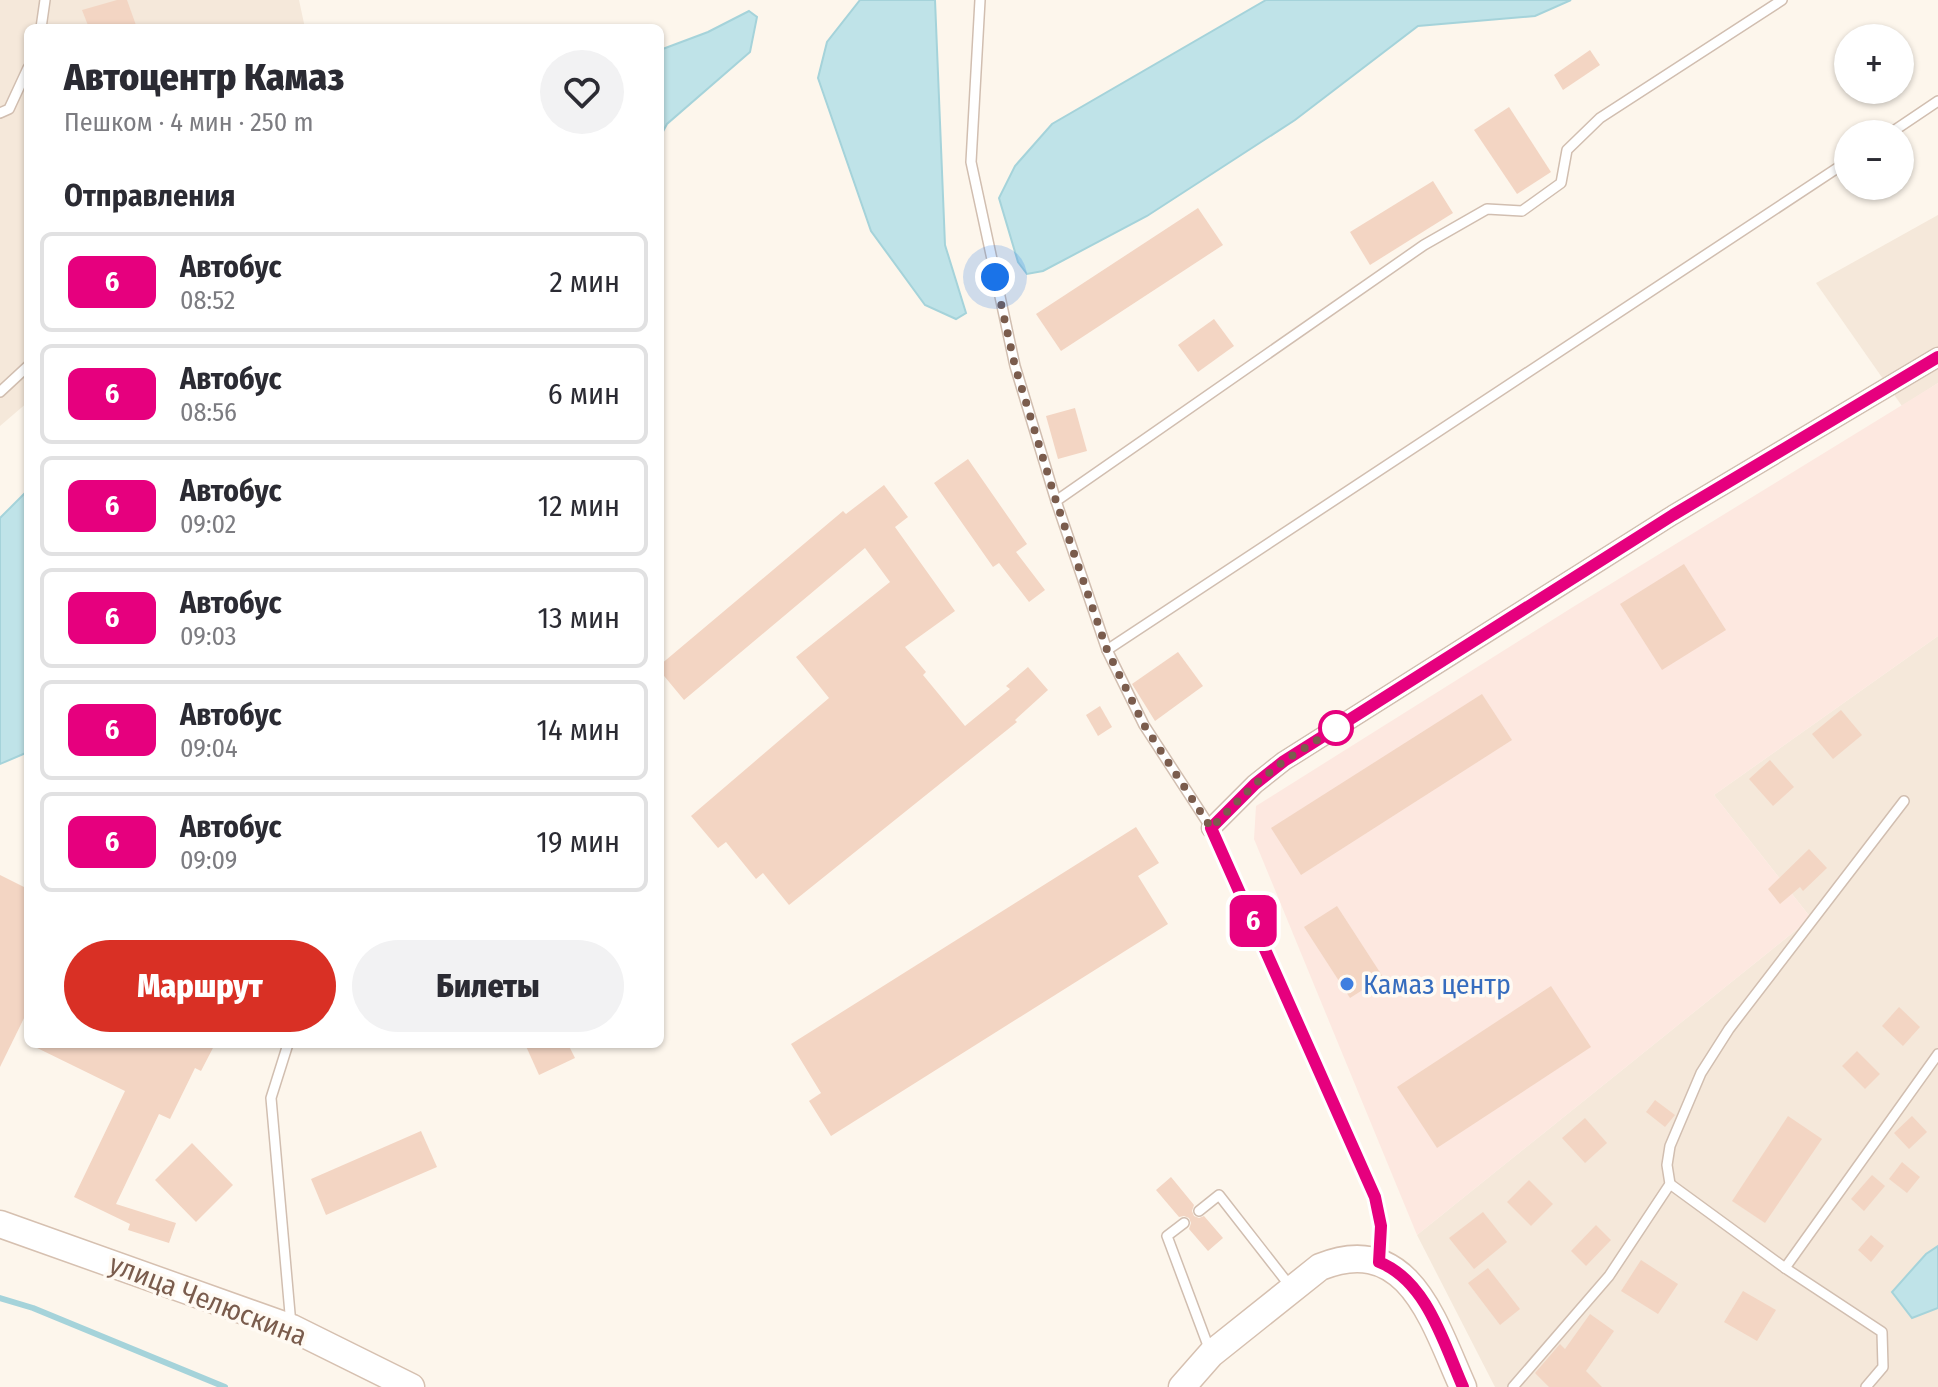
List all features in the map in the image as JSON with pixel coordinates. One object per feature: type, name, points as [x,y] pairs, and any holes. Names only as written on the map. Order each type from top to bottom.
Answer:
[{"type":"street","points":[[1211,828],[1255,784],[1284,761],[1673,515],[1938,357]]},
{"type":"street","name":"улица Челюскина","points":[[0,1224],[292,1328],[411,1387]]},
{"type":"street","points":[[1182,1387],[1211,1354],[1320,1267],[1337,1260],[1358,1257],[1393,1268],[1408,1280],[1427,1308],[1463,1387]]},
{"type":"lane","points":[[42,24],[45,0]]},
{"type":"lane","points":[[980,0],[971,162],[1015,366],[1056,501],[1107,650],[1144,725],[1211,828],[1375,1197],[1381,1226],[1379,1262]]},
{"type":"lane","points":[[1056,501],[1424,245],[1487,209],[1522,211],[1561,183],[1567,150],[1600,118],[1782,0]]},
{"type":"lane","points":[[45,13],[49,24]]},
{"type":"lane","points":[[0,113],[9,109],[24,77]]},
{"type":"lane","points":[[1910,120],[1938,101]]},
{"type":"lane","points":[[1107,650],[1834,170]]},
{"type":"lane","points":[[0,392],[24,370]]},
{"type":"lane","points":[[1513,1387],[1609,1276],[1670,1184],[1667,1165],[1670,1146],[1701,1073],[1729,1029],[1904,801]]},
{"type":"lane","points":[[287,1048],[271,1098],[292,1328]]},
{"type":"lane","points":[[1785,1268],[1938,1054]]},
{"type":"lane","points":[[1670,1184],[1785,1268],[1882,1332],[1883,1367],[1866,1387]]},
{"type":"lane","points":[[1199,1211],[1219,1195],[1292,1289]]},
{"type":"lane","points":[[1184,1223],[1167,1236],[1211,1354]]},
{"type":"shaded area","points":[[0,0],[299,0],[304,24],[24,24],[24,405],[0,426]]},
{"type":"shaded area","points":[[1938,215],[1938,383],[1902,406],[1816,283]]},
{"type":"shaded area","points":[[1938,383],[1938,636],[1714,795],[1811,918],[1417,1235],[1254,839],[1256,806]]},
{"type":"shaded area","points":[[1938,636],[1938,1246],[1926,1254],[1912,1318],[1938,1308],[1938,1387],[1495,1387],[1417,1235],[1811,918],[1714,795]]},
{"type":"water","points":[[860,0],[935,0],[945,245],[966,313],[956,319],[925,305],[871,231],[818,78],[827,42]]},
{"type":"water","points":[[1266,0],[1571,0],[1535,16],[1418,26],[1295,120],[1147,216],[1043,271],[1027,274],[1018,262],[999,198],[1015,166],[1052,124]]},
{"type":"water","points":[[749,11],[757,17],[750,52],[664,130],[664,48],[708,32]]},
{"type":"water","points":[[24,494],[24,754],[0,764],[0,518]]},
{"type":"water","points":[[1938,1246],[1938,1308],[1912,1318],[1892,1292],[1926,1254]]},
{"type":"building","points":[[127,0],[136,24],[87,24],[82,10]]},
{"type":"building","points":[[1590,50],[1600,65],[1563,90],[1554,75]]},
{"type":"building","points":[[1509,107],[1551,172],[1517,194],[1474,130]]},
{"type":"building","points":[[1433,181],[1453,213],[1370,265],[1350,232]]},
{"type":"building","points":[[1198,208],[1223,245],[1061,351],[1036,314]]},
{"type":"building","points":[[1214,319],[1234,346],[1198,372],[1178,345]]},
{"type":"building","points":[[1075,408],[1087,451],[1058,459],[1046,416]]},
{"type":"building","points":[[968,459],[1027,544],[1016,552],[1045,590],[1029,602],[999,563],[993,567],[934,483]]},
{"type":"building","points":[[884,485],[908,517],[895,527],[955,611],[905,647],[926,672],[923,675],[965,726],[1010,689],[1006,686],[1028,667],[1048,690],[1015,720],[1017,722],[789,905],[763,873],[756,879],[726,842],[718,848],[691,816],[829,698],[796,657],[890,582],[865,548],[684,700],[664,676],[664,662],[843,511],[846,514]]},
{"type":"building","points":[[1684,564],[1726,630],[1662,670],[1620,604]]},
{"type":"building","points":[[1178,652],[1203,686],[1155,721],[1132,684]]},
{"type":"building","points":[[1482,694],[1512,740],[1301,875],[1271,828]]},
{"type":"building","points":[[1100,706],[1112,727],[1098,736],[1086,715]]},
{"type":"building","points":[[1841,710],[1862,735],[1833,759],[1812,734]]},
{"type":"building","points":[[1770,760],[1794,787],[1773,806],[1749,779]]},
{"type":"building","points":[[1136,827],[1159,863],[1138,876],[1168,924],[831,1136],[809,1101],[821,1093],[791,1044]]},
{"type":"building","points":[[1809,849],[1827,868],[1803,891],[1800,887],[1780,904],[1768,889]]},
{"type":"building","points":[[0,875],[24,887],[24,1018],[0,1067]]},
{"type":"building","points":[[1337,906],[1383,977],[1350,998],[1304,927]]},
{"type":"building","points":[[1551,986],[1591,1047],[1437,1148],[1397,1087]]},
{"type":"building","points":[[1899,1007],[1920,1027],[1903,1046],[1882,1026]]},
{"type":"building","points":[[37,1048],[213,1048],[201,1071],[195,1068],[170,1119],[159,1114],[116,1204],[176,1223],[169,1243],[128,1230],[130,1224],[74,1197],[125,1091]]},
{"type":"building","points":[[527,1048],[570,1048],[575,1058],[539,1075]]},
{"type":"building","points":[[1857,1051],[1880,1074],[1865,1089],[1842,1066]]},
{"type":"building","points":[[1655,1100],[1675,1115],[1665,1127],[1646,1112]]},
{"type":"building","points":[[1788,1116],[1822,1139],[1765,1223],[1732,1201]]},
{"type":"building","points":[[1912,1116],[1927,1132],[1909,1149],[1894,1133]]},
{"type":"building","points":[[1585,1118],[1607,1143],[1585,1163],[1562,1138]]},
{"type":"building","points":[[421,1131],[437,1167],[326,1215],[311,1179]]},
{"type":"building","points":[[192,1143],[233,1185],[196,1222],[155,1180]]},
{"type":"building","points":[[1902,1162],[1920,1177],[1907,1193],[1889,1179]]},
{"type":"building","points":[[1872,1175],[1885,1186],[1864,1211],[1851,1199]]},
{"type":"building","points":[[1171,1177],[1194,1205],[1194,1216],[1204,1216],[1223,1238],[1208,1251],[1189,1229],[1189,1218],[1179,1217],[1156,1190]]},
{"type":"building","points":[[1529,1180],[1553,1204],[1531,1226],[1507,1202]]},
{"type":"building","points":[[1483,1212],[1507,1242],[1474,1269],[1449,1238]]},
{"type":"building","points":[[1596,1225],[1611,1240],[1586,1266],[1571,1251]]},
{"type":"building","points":[[1871,1235],[1884,1246],[1871,1262],[1858,1250]]},
{"type":"building","points":[[1641,1260],[1678,1284],[1658,1314],[1621,1291]]},
{"type":"building","points":[[1488,1268],[1520,1309],[1500,1325],[1468,1283]]},
{"type":"building","points":[[1743,1291],[1776,1310],[1757,1341],[1724,1322]]},
{"type":"building","points":[[1590,1314],[1614,1331],[1586,1371],[1602,1387],[1549,1387],[1535,1373],[1560,1344],[1565,1349]]},
{"type":"waterway","points":[[0,1298],[33,1308],[225,1387]]},
{"type":"bus line","name":"6","points":[[1463,1387],[1427,1308],[1408,1280],[1379,1262],[1381,1226],[1375,1197],[1211,828],[1255,784],[1284,761],[1673,515],[1938,357]]},
{"type":"place","name":"Камаз центр","points":[[1347,984]]},
{"type":"route","points":[[995,277],[1015,366],[1056,501],[1107,650],[1144,725],[1211,828],[1255,784],[1284,761],[1336,728]]}]
